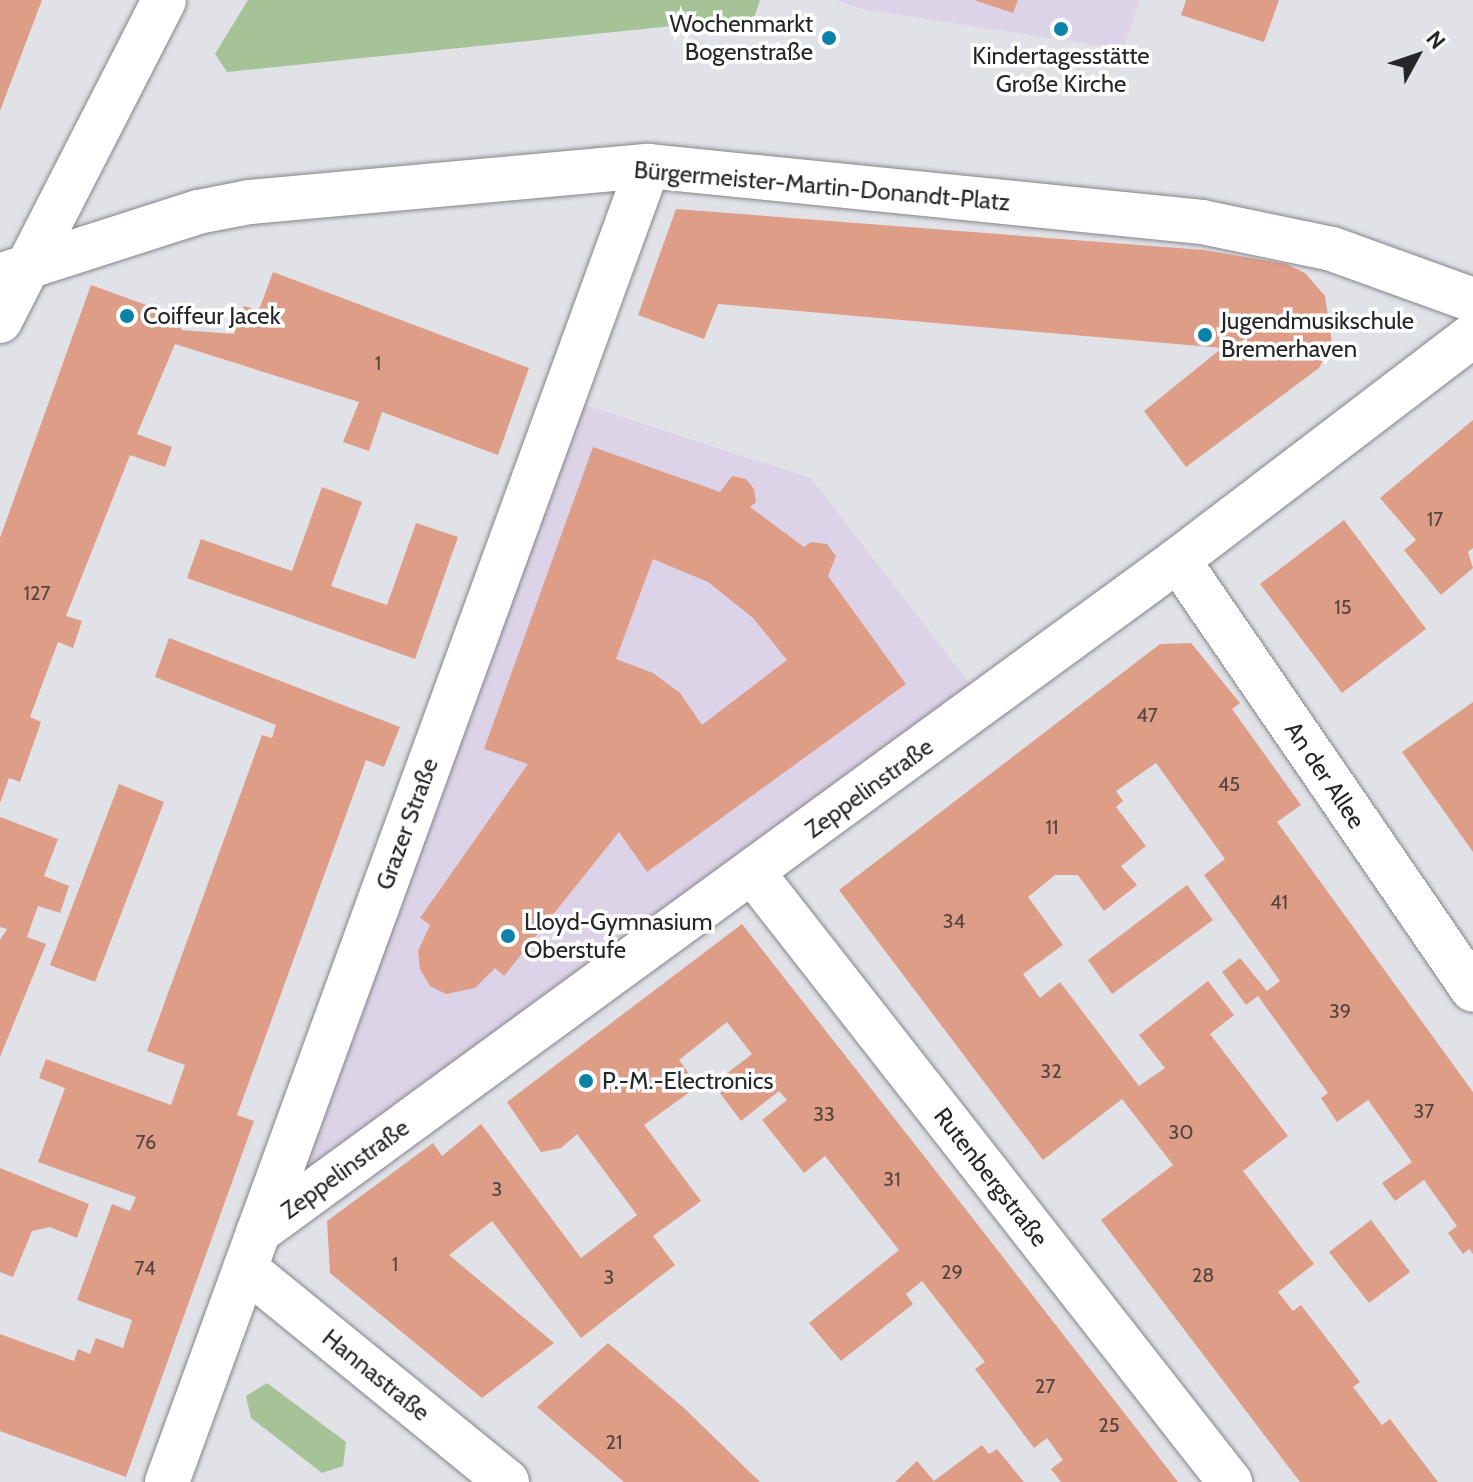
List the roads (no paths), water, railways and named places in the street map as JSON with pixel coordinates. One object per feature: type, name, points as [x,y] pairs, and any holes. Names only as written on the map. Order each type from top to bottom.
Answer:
[{"type":"street","points":[[0,321],[12,272],[164,0]]},
{"type":"street","name":"Bürgermeister-Martin-Donandt-Platz","points":[[12,272],[198,212],[250,202],[648,166],[1202,222],[1332,249],[1473,300]]},
{"type":"street","name":"Grazer Straße","points":[[167,1482],[648,166]]},
{"type":"street","name":"Zeppelinstraße","points":[[252,1250],[753,873],[1178,560],[1473,335]]},
{"type":"street","name":"An der Allee","points":[[1178,560],[1473,990]]},
{"type":"street","name":"Rutenbergstraße","points":[[753,873],[1230,1482]]},
{"type":"street","name":"Hannastraße","points":[[252,1250],[507,1482]]},
{"type":"place","name":"Kindertagesstätte Große Kirche","points":[[1061,29]]},
{"type":"place","name":"Wochenmarkt Bogenstraße","points":[[829,38]]},
{"type":"place","name":"Coiffeur Jacek","points":[[127,316]]},
{"type":"place","name":"Jugendmusikschule Bremerhaven","points":[[1205,335]]},
{"type":"place","name":"Lloyd-Gymnasium Oberstufe","points":[[508,936]]},
{"type":"place","name":"P.-M.-Electronics","points":[[586,1081]]}]
